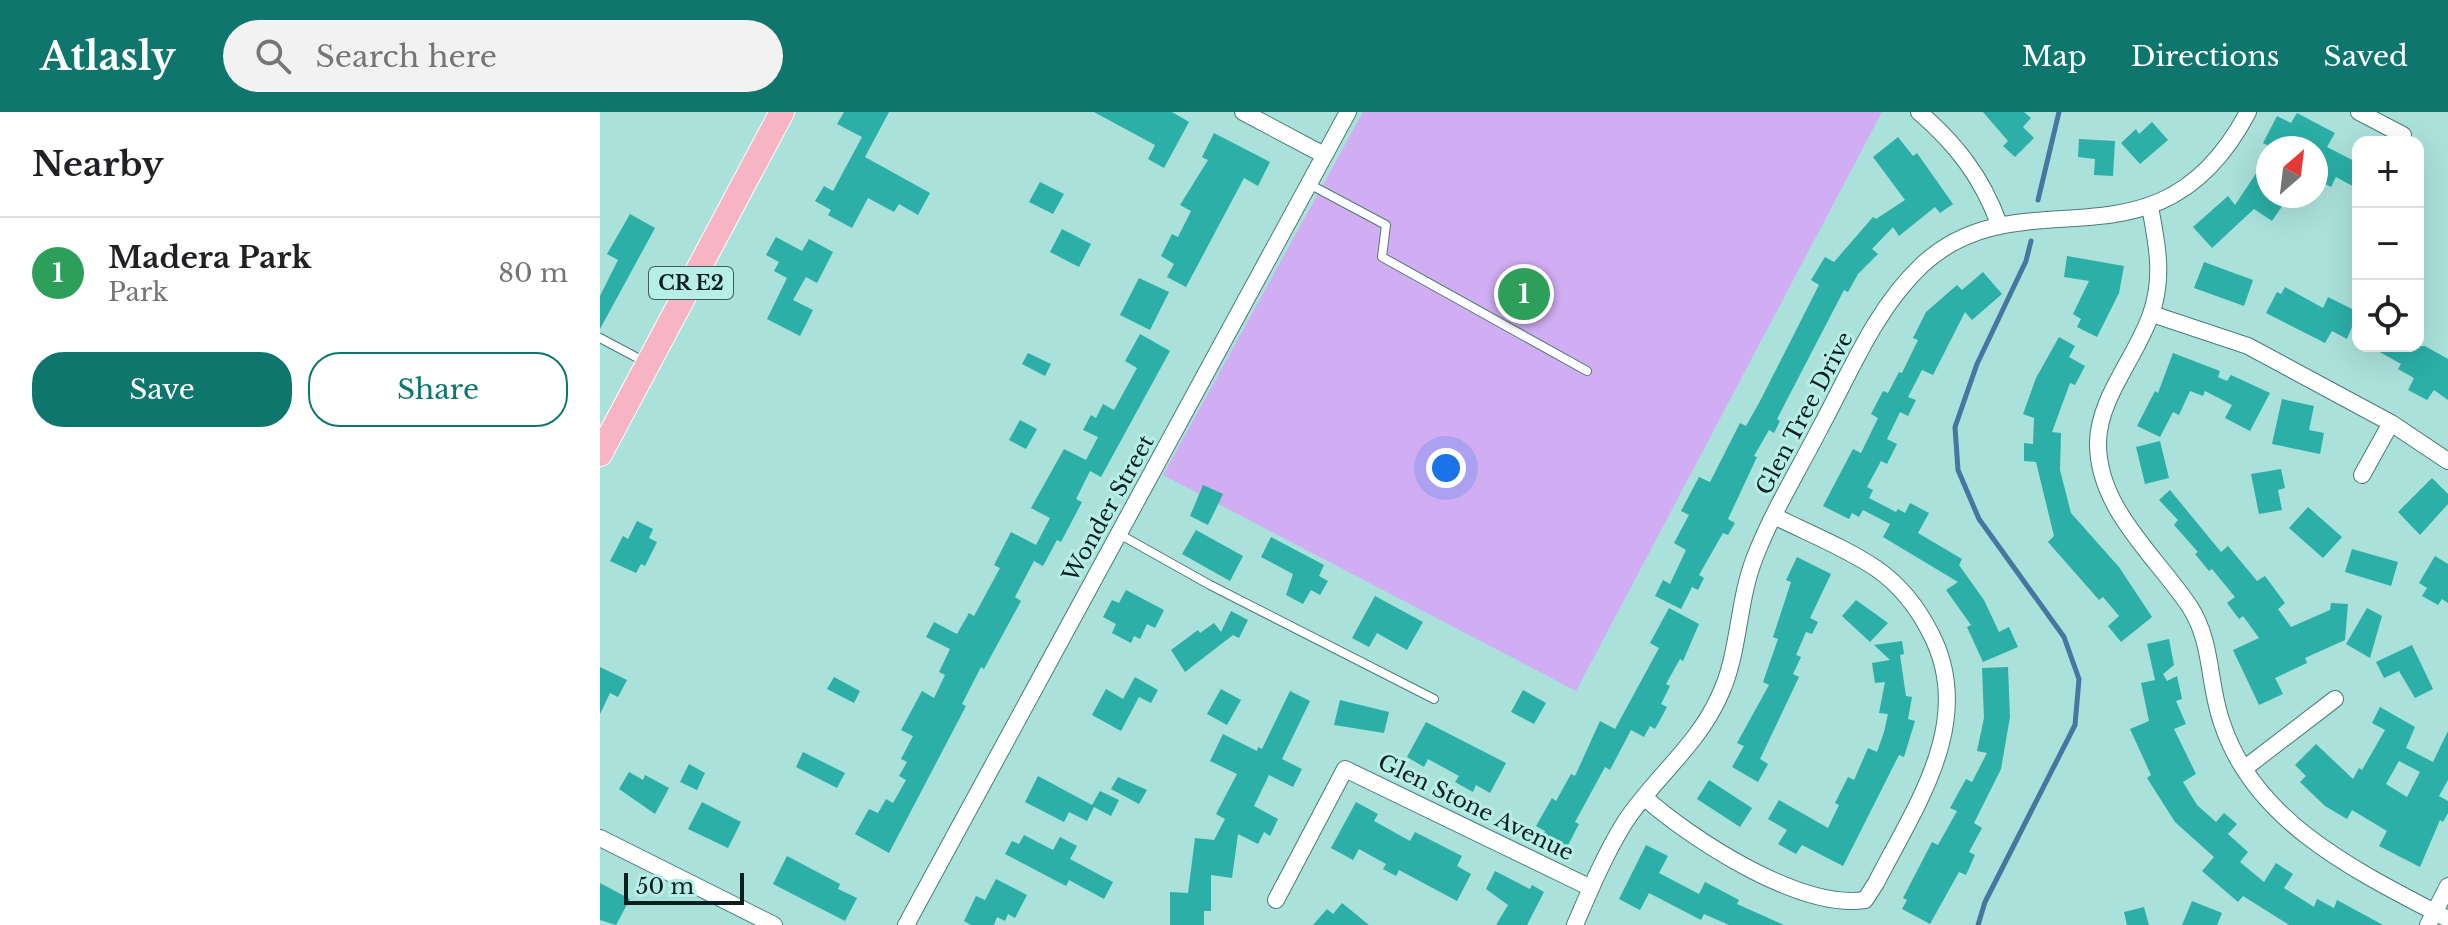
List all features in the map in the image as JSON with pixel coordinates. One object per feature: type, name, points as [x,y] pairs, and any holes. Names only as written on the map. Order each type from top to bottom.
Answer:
[{"type":"main road","name":"CR E2","points":[[600,454],[782,112]]},
{"type":"street","points":[[1243,112],[1324,155]]},
{"type":"street","name":"Wonder Street","points":[[906,925],[1348,112]]},
{"type":"street","points":[[1919,112],[1961,152],[1981,181],[1999,224]]},
{"type":"street","name":"Glen Tree Drive","points":[[1575,925],[1625,823],[1693,741],[1721,694],[1743,595],[1774,516],[1875,326],[1899,289],[1923,263],[1943,250],[1999,224],[2089,219],[2150,207],[2199,176],[2227,147],[2248,112]]},
{"type":"street","points":[[2359,112],[2403,135]]},
{"type":"street","points":[[2150,207],[2159,277],[2152,314],[2106,408],[2098,439],[2100,474],[2115,506],[2191,609],[2205,636],[2221,723],[2261,796],[2293,827],[2437,919],[2448,886]]},
{"type":"street","points":[[2152,314],[2248,346],[2391,423],[2448,461]]},
{"type":"street","points":[[2362,475],[2391,423]]},
{"type":"street","points":[[1644,797],[1698,840],[1777,882],[1850,902],[1865,900],[1940,756],[1947,727],[1946,676],[1941,652],[1910,598],[1877,569],[1774,516]]},
{"type":"street","points":[[2245,768],[2335,699]]},
{"type":"street","name":"Glen Stone Avenue","points":[[1276,900],[1345,769],[1591,888]]},
{"type":"street","points":[[600,838],[774,925]]},
{"type":"lane","points":[[1309,184],[1386,225],[1382,257],[1587,371]]},
{"type":"lane","points":[[600,338],[648,364]]},
{"type":"lane","points":[[1119,534],[1210,585],[1434,699]]},
{"type":"shaded area","points":[[1363,112],[1882,112],[1576,691],[1163,475]]},
{"type":"building","points":[[844,112],[889,112],[865,157],[930,193],[918,215],[899,204],[894,212],[868,198],[852,228],[828,215],[831,210],[815,201],[824,186],[833,191],[862,137],[837,124]]},
{"type":"building","points":[[1094,112],[1172,112],[1189,122],[1164,168],[1148,159],[1155,145]]},
{"type":"building","points":[[1983,112],[2024,112],[2031,118],[2023,127],[2034,138],[2015,157],[2003,146],[2008,141]]},
{"type":"building","points":[[2297,113],[2335,133],[2328,145],[2328,136],[2267,136],[2277,116],[2291,123]]},
{"type":"building","points":[[2152,122],[2168,140],[2140,164],[2121,143],[2136,129],[2139,134]]},
{"type":"building","points":[[1214,133],[1270,162],[1258,186],[1244,178],[1186,287],[1167,277],[1174,264],[1161,256],[1172,234],[1178,237],[1191,211],[1180,205],[1208,160],[1202,157]]},
{"type":"building","points":[[1898,137],[1913,156],[1917,153],[1953,204],[1940,213],[1935,207],[1899,236],[1893,227],[1872,249],[1878,254],[1858,274],[1848,292],[1844,290],[1777,419],[1780,421],[1774,433],[1769,430],[1754,456],[1757,457],[1728,519],[1735,523],[1728,535],[1723,533],[1699,575],[1704,578],[1698,590],[1692,587],[1681,609],[1655,596],[1663,580],[1670,584],[1686,550],[1674,543],[1689,515],[1681,511],[1699,477],[1710,482],[1740,423],[1746,426],[1819,285],[1811,280],[1825,257],[1834,262],[1873,217],[1876,219],[1905,200],[1873,157]]},
{"type":"building","points":[[2079,139],[2115,141],[2113,176],[2094,175],[2095,159],[2078,157]]},
{"type":"building","points":[[2328,148],[2352,160],[2352,186],[2336,177],[2331,187],[2328,185]]},
{"type":"building","points":[[2256,174],[2256,208],[2281,208],[2272,221],[2254,209],[2212,248],[2193,227],[2228,196],[2235,205]]},
{"type":"building","points":[[1040,182],[1064,194],[1053,214],[1029,202]]},
{"type":"building","points":[[630,214],[655,228],[600,329],[600,296],[618,260],[607,254]]},
{"type":"building","points":[[1062,229],[1091,244],[1079,267],[1050,252]]},
{"type":"building","points":[[776,237],[802,251],[809,239],[833,252],[817,283],[806,277],[793,300],[813,310],[800,336],[767,319],[787,278],[774,271],[779,262],[766,255]]},
{"type":"building","points":[[2067,256],[2124,266],[2119,293],[2097,337],[2077,327],[2081,319],[2073,314],[2089,281],[2064,277]]},
{"type":"building","points":[[2204,262],[2253,280],[2244,306],[2194,288]]},
{"type":"building","points":[[1983,272],[2002,294],[1972,320],[1965,312],[1933,375],[1922,370],[1908,397],[1916,400],[1908,416],[1900,412],[1887,439],[1897,444],[1887,464],[1881,461],[1867,487],[1873,490],[1869,498],[1896,512],[1898,509],[1905,513],[1910,503],[1929,513],[1918,533],[1962,559],[1959,565],[1984,600],[1999,632],[2009,627],[2018,647],[1983,662],[1967,627],[1971,625],[1946,590],[1958,582],[1883,537],[1890,524],[1863,510],[1859,517],[1852,513],[1849,519],[1823,506],[1853,449],[1861,453],[1878,418],[1871,414],[1883,391],[1888,393],[1899,372],[1902,373],[1918,340],[1913,338],[1926,312],[1957,285],[1962,290]]},
{"type":"building","points":[[1139,278],[1169,292],[1150,330],[1120,315]]},
{"type":"building","points":[[2285,287],[2323,308],[2328,297],[2352,309],[2352,327],[2347,339],[2332,331],[2325,343],[2266,313],[2277,292],[2281,294]]},
{"type":"building","points":[[1140,334],[1170,351],[1101,477],[1090,471],[1076,499],[1082,502],[1061,542],[1057,540],[1043,566],[1034,561],[1015,597],[1021,601],[984,669],[981,667],[962,704],[966,706],[889,853],[855,834],[869,809],[878,813],[886,799],[893,803],[906,780],[899,776],[907,762],[901,759],[913,736],[901,730],[922,691],[934,698],[945,675],[939,672],[950,649],[926,637],[934,622],[957,634],[969,613],[974,616],[1000,568],[994,565],[1011,532],[1036,545],[1050,518],[1031,508],[1064,449],[1086,460],[1098,437],[1083,430],[1091,415],[1096,418],[1103,404],[1114,410],[1137,368],[1125,361]]},
{"type":"building","points":[[2059,337],[2075,346],[2069,357],[2085,366],[2075,385],[2070,383],[2052,432],[2061,433],[2060,470],[2071,513],[2119,567],[2152,617],[2121,642],[2108,626],[2119,616],[2103,597],[2099,600],[2048,542],[2054,536],[2036,462],[2024,461],[2024,443],[2033,444],[2034,418],[2023,414],[2036,378]]},
{"type":"building","points":[[2425,346],[2448,359],[2448,400],[2434,390],[2427,400],[2408,390],[2414,378],[2398,369],[2401,364],[2380,352],[2424,352]]},
{"type":"building","points":[[1028,353],[1051,364],[1045,376],[1022,364]]},
{"type":"building","points":[[2173,353],[2220,371],[2218,377],[2227,381],[2231,375],[2270,393],[2250,431],[2225,418],[2232,405],[2205,391],[2203,396],[2190,391],[2179,415],[2173,412],[2160,437],[2137,426],[2155,391],[2158,393]]},
{"type":"building","points":[[2282,399],[2314,406],[2309,430],[2324,433],[2320,454],[2272,444]]},
{"type":"building","points":[[1020,420],[1037,429],[1026,449],[1009,440]]},
{"type":"building","points":[[2160,441],[2169,478],[2145,484],[2136,447]]},
{"type":"building","points":[[2281,469],[2285,488],[2278,490],[2282,510],[2259,514],[2251,474]]},
{"type":"building","points":[[2432,478],[2448,494],[2448,504],[2420,535],[2398,512]]},
{"type":"building","points":[[1203,485],[1223,494],[1208,525],[1190,516]]},
{"type":"building","points":[[2170,490],[2221,552],[2228,546],[2257,581],[2265,576],[2285,603],[2278,609],[2291,627],[2330,610],[2331,603],[2348,604],[2345,640],[2305,658],[2307,663],[2275,678],[2283,694],[2259,705],[2233,650],[2259,638],[2243,616],[2239,619],[2227,603],[2235,597],[2212,569],[2209,571],[2195,554],[2198,552],[2174,525],[2178,520],[2159,500]]},
{"type":"building","points":[[2308,507],[2342,537],[2323,558],[2289,528]]},
{"type":"building","points":[[637,521],[653,529],[649,538],[657,542],[645,566],[641,564],[636,573],[610,561],[623,536],[628,539]]},
{"type":"building","points":[[1196,530],[1243,556],[1230,581],[1182,554]]},
{"type":"building","points":[[1271,537],[1324,565],[1319,576],[1328,581],[1320,595],[1311,590],[1303,604],[1286,595],[1293,574],[1261,557]]},
{"type":"building","points":[[2352,549],[2398,562],[2391,586],[2345,572]]},
{"type":"building","points":[[2435,556],[2448,564],[2448,603],[2442,599],[2438,605],[2422,596],[2427,588],[2419,583]]},
{"type":"building","points":[[1797,557],[1831,574],[1810,618],[1818,622],[1812,634],[1806,632],[1796,655],[1801,657],[1793,674],[1799,677],[1760,759],[1768,764],[1758,782],[1732,767],[1744,746],[1737,743],[1769,685],[1763,682],[1778,639],[1773,637],[1791,582],[1786,580]]},
{"type":"building","points":[[1126,590],[1164,610],[1155,628],[1147,624],[1140,639],[1134,636],[1131,643],[1112,633],[1116,624],[1103,617],[1112,600],[1119,603]]},
{"type":"building","points":[[1375,596],[1423,622],[1407,650],[1377,633],[1369,647],[1352,638]]},
{"type":"building","points":[[1856,600],[1888,623],[1870,642],[1842,616]]},
{"type":"building","points":[[1669,608],[1699,624],[1683,661],[1680,659],[1666,684],[1670,686],[1661,704],[1667,707],[1655,729],[1650,726],[1644,737],[1631,730],[1610,770],[1605,767],[1575,822],[1579,824],[1566,849],[1543,836],[1545,831],[1536,826],[1552,798],[1556,801],[1571,774],[1575,776],[1600,721],[1615,729],[1659,648],[1650,643]]},
{"type":"building","points":[[2367,608],[2382,616],[2370,658],[2346,644]]},
{"type":"building","points":[[1231,611],[1248,620],[1239,638],[1233,635],[1185,672],[1171,650],[1198,630],[1200,633],[1214,623],[1221,632]]},
{"type":"building","points":[[2169,639],[2174,665],[2163,674],[2167,681],[2177,676],[2182,699],[2176,701],[2186,724],[2174,729],[2196,774],[2183,782],[2197,805],[2216,822],[2224,813],[2237,824],[2228,834],[2248,852],[2240,862],[2264,882],[2276,863],[2293,874],[2284,888],[2314,907],[2317,899],[2334,908],[2337,900],[2383,925],[2289,925],[2243,896],[2238,902],[2202,871],[2214,857],[2175,822],[2147,778],[2151,775],[2130,729],[2149,721],[2141,683],[2155,680],[2147,644]]},
{"type":"building","points":[[1902,641],[1904,654],[1900,655],[1906,696],[1912,697],[1908,719],[1915,721],[1904,757],[1899,755],[1843,866],[1802,845],[1796,854],[1778,844],[1787,830],[1768,819],[1779,800],[1828,828],[1839,805],[1835,803],[1848,777],[1854,780],[1868,748],[1877,752],[1884,732],[1888,714],[1879,713],[1885,682],[1875,683],[1872,663],[1890,660],[1874,645]]},
{"type":"building","points":[[2412,645],[2433,689],[2415,698],[2399,671],[2384,678],[2376,662]]},
{"type":"building","points":[[600,667],[627,680],[618,697],[610,693],[600,714]]},
{"type":"building","points":[[2008,667],[2010,717],[2001,769],[1974,823],[1982,828],[1969,852],[1975,855],[1966,875],[1959,872],[1930,924],[1902,909],[1907,900],[1903,898],[1932,842],[1938,845],[1957,811],[1950,808],[1966,779],[1972,782],[1987,753],[1977,751],[1984,718],[1982,668]]},
{"type":"building","points":[[834,677],[860,691],[854,703],[827,689]]},
{"type":"building","points":[[1135,677],[1158,690],[1151,703],[1139,697],[1121,731],[1092,715],[1106,689],[1123,699]]},
{"type":"building","points":[[1221,689],[1241,700],[1227,725],[1207,714]]},
{"type":"building","points":[[1523,690],[1546,703],[1534,724],[1511,712]]},
{"type":"building","points":[[1290,691],[1310,701],[1282,759],[1302,769],[1293,787],[1269,775],[1254,806],[1278,819],[1270,836],[1264,832],[1258,844],[1238,834],[1232,878],[1211,875],[1211,911],[1204,911],[1204,925],[1170,925],[1170,892],[1188,893],[1195,838],[1214,840],[1225,819],[1216,814],[1237,774],[1210,761],[1223,734],[1257,751],[1258,747],[1262,749]]},
{"type":"building","points":[[1340,700],[1389,712],[1384,733],[1334,725]]},
{"type":"building","points":[[2380,707],[2415,727],[2406,748],[2433,762],[2448,731],[2448,780],[2439,796],[2448,801],[2448,813],[2443,822],[2440,820],[2420,867],[2379,846],[2387,831],[2352,810],[2347,819],[2325,806],[2300,782],[2306,776],[2295,765],[2316,744],[2353,779],[2359,768],[2362,770],[2385,730],[2372,723]],"holes":[[[2399,761],[2420,772],[2407,797],[2386,784]]]},
{"type":"building","points":[[1426,722],[1506,763],[1490,793],[1476,785],[1473,792],[1455,782],[1459,776],[1428,759],[1424,767],[1407,757]]},
{"type":"building","points":[[803,752],[845,773],[837,788],[796,767]]},
{"type":"building","points":[[689,764],[705,773],[697,790],[680,782]]},
{"type":"building","points":[[629,772],[643,780],[645,775],[669,788],[655,814],[619,789]]},
{"type":"building","points":[[1038,776],[1092,805],[1100,791],[1119,800],[1111,816],[1094,807],[1087,821],[1069,812],[1064,822],[1025,802]]},
{"type":"building","points":[[1118,777],[1147,790],[1139,804],[1111,789]]},
{"type":"building","points":[[1709,780],[1752,808],[1740,827],[1697,799]]},
{"type":"building","points":[[702,802],[741,822],[728,848],[688,829]]},
{"type":"building","points":[[1356,802],[1378,814],[1374,821],[1410,841],[1415,832],[1462,856],[1457,866],[1471,874],[1457,901],[1399,870],[1396,876],[1383,869],[1386,864],[1359,849],[1353,860],[1331,848]]},
{"type":"building","points":[[1024,835],[1053,850],[1060,837],[1077,846],[1070,859],[1113,882],[1104,899],[1069,880],[1066,886],[1005,854],[1012,841],[1019,844]]},
{"type":"building","points":[[1646,845],[1668,856],[1659,873],[1699,894],[1705,882],[1739,900],[1737,904],[1784,925],[1729,925],[1704,914],[1701,920],[1649,893],[1640,910],[1619,899]]},
{"type":"building","points":[[787,856],[840,884],[838,889],[857,898],[845,921],[773,884]]},
{"type":"building","points":[[1495,871],[1530,889],[1532,885],[1544,892],[1527,925],[1496,925],[1508,905],[1486,889]]},
{"type":"building","points":[[996,879],[1027,895],[1015,918],[1008,914],[1005,921],[997,917],[994,925],[971,925],[964,921],[976,896],[985,900]]},
{"type":"building","points":[[600,883],[630,899],[616,925],[600,920]]},
{"type":"building","points":[[2192,901],[2222,913],[2217,925],[2182,925]]},
{"type":"building","points":[[1342,903],[1369,925],[1313,925],[1327,909],[1333,914]]},
{"type":"building","points":[[2144,907],[2149,925],[2127,925],[2124,912]]},
{"type":"waterway","points":[[2038,200],[2059,112]]},
{"type":"waterway","points":[[1978,925],[1985,902],[2075,725],[2079,679],[2064,637],[1979,519],[1958,470],[1955,427],[1977,364],[2026,261],[2031,241]]},
{"type":"place","name":"Madera Park","points":[[1524,294]]}]
